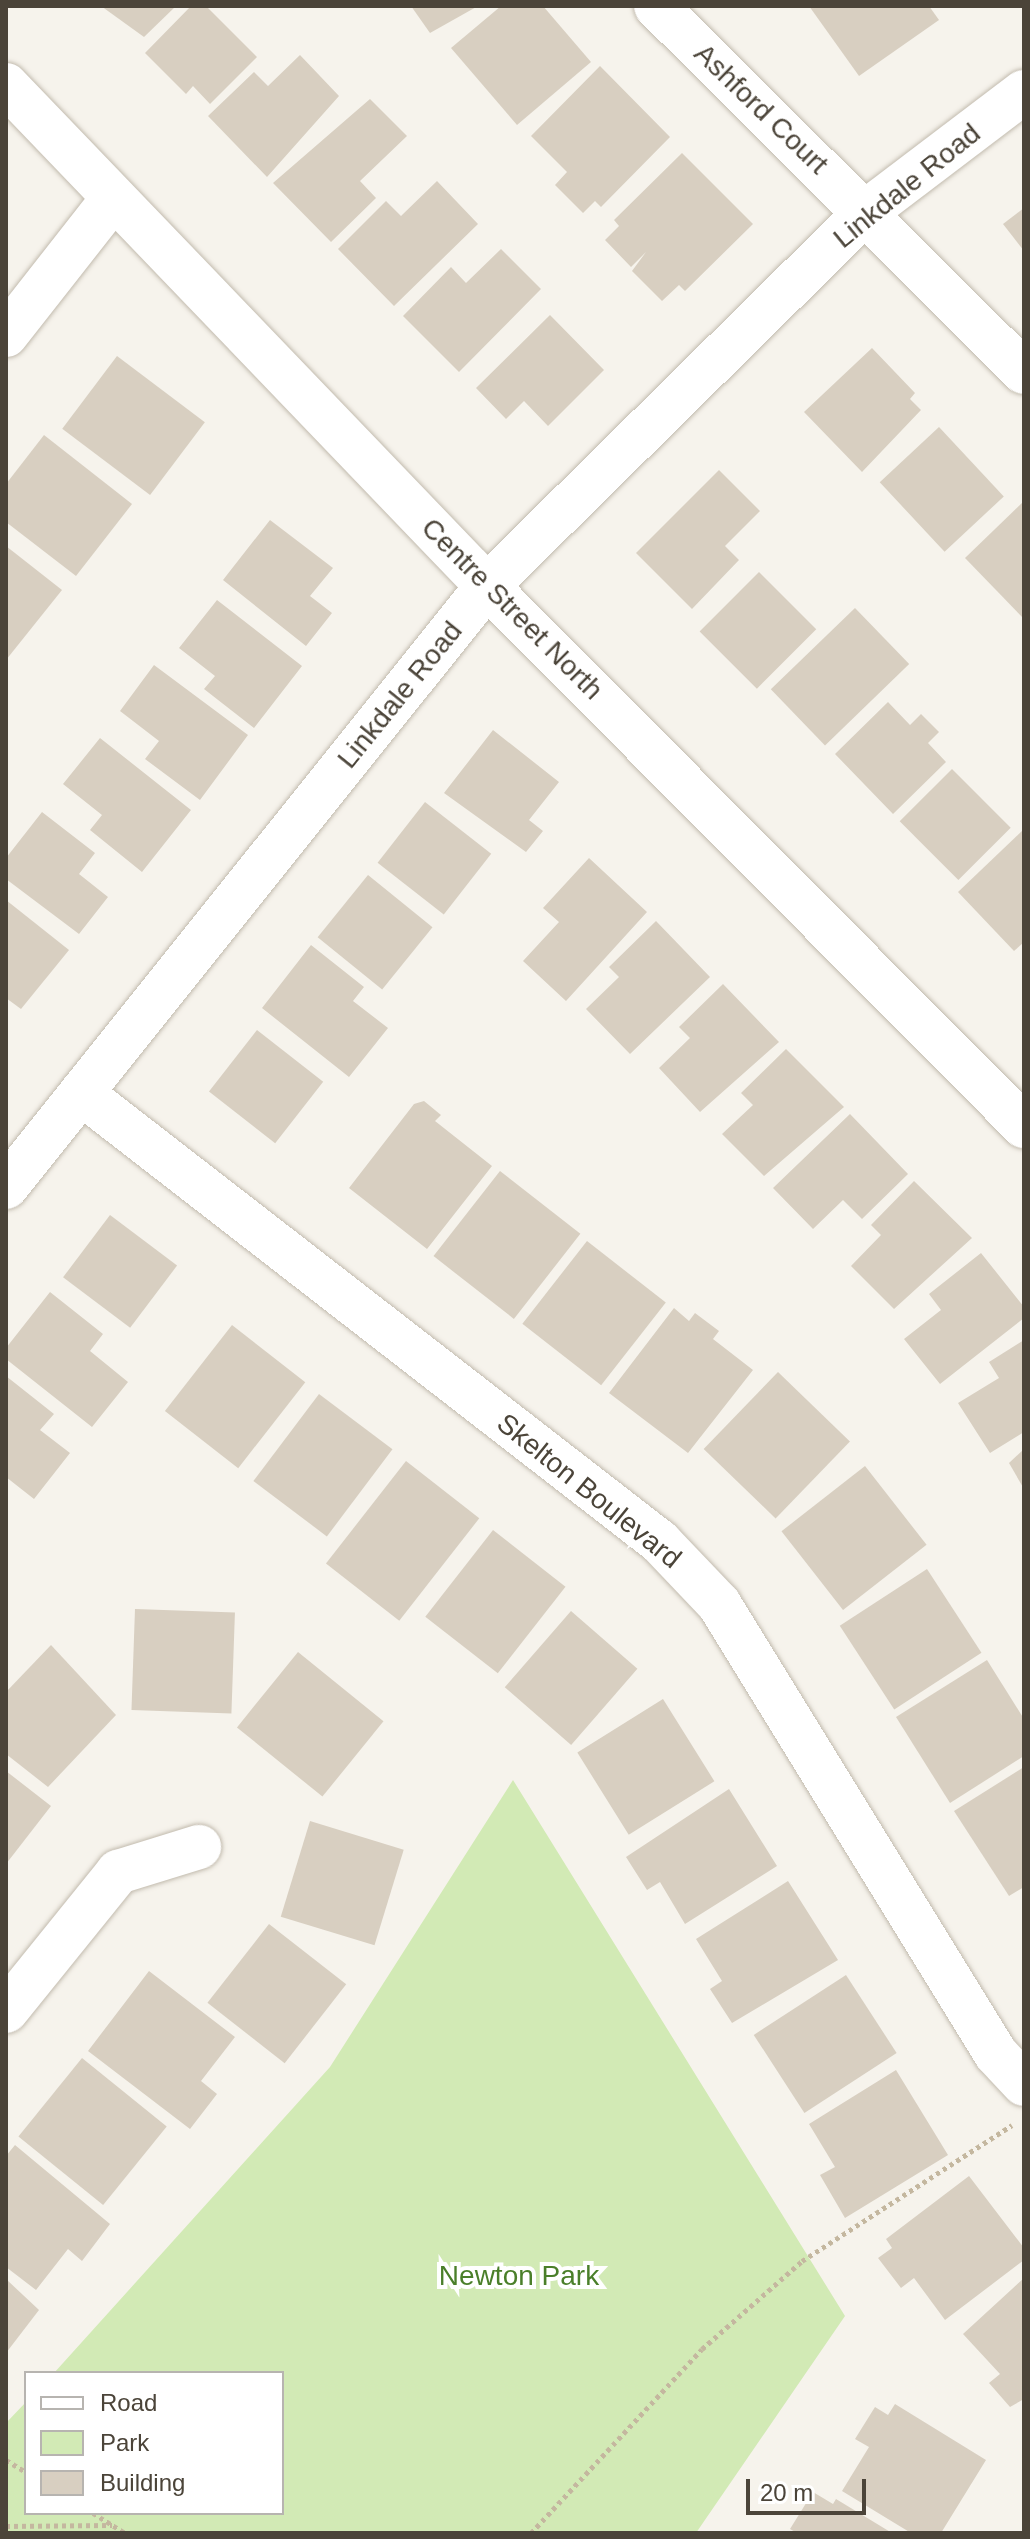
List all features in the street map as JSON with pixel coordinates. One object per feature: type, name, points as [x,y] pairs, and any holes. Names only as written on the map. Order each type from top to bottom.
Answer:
[{"type":"street","name":"Ashford Court","points":[[656,6],[867,211],[1024,372]]},
{"type":"street","name":"Centre Street North","points":[[6,85],[112,200],[487,586],[1024,1126]]},
{"type":"street","name":"Linkdale Road","points":[[6,1187],[487,586],[867,211],[1024,92]]},
{"type":"street","points":[[6,335],[112,200]]},
{"type":"street","name":"Skelton Boulevard","points":[[81,1093],[660,1542],[719,1604],[996,2054],[1024,2084]]},
{"type":"street","points":[[6,2011],[118,1872],[199,1847]]},
{"type":"path","points":[[531,2533],[702,2349],[802,2261],[1024,2117]]},
{"type":"path","points":[[6,2460],[24,2471]]},
{"type":"path","points":[[96,2515],[125,2533]]},
{"type":"path","points":[[6,2526],[112,2525]]},
{"type":"green space","name":"Newton Park","points":[[513,1780],[845,2316],[696,2533],[6,2533],[6,2423],[24,2404],[24,2515],[284,2515],[284,2371],[56,2371],[330,2067]]},
{"type":"building","points":[[101,6],[176,6],[144,37]]},
{"type":"building","points":[[191,6],[206,6],[257,57],[210,104],[193,86],[186,94],[145,53]]},
{"type":"building","points":[[411,6],[478,6],[430,33]]},
{"type":"building","points":[[501,6],[543,6],[591,62],[517,125],[451,48]]},
{"type":"building","points":[[809,6],[929,6],[939,20],[859,76]]},
{"type":"building","points":[[300,55],[339,96],[267,177],[208,116],[254,72],[268,86]]},
{"type":"building","points":[[600,66],[670,137],[601,207],[595,201],[583,213],[555,185],[567,172],[531,136]]},
{"type":"building","points":[[370,99],[407,136],[360,181],[376,198],[331,242],[273,183]]},
{"type":"building","points":[[682,153],[753,224],[685,291],[679,285],[662,301],[632,271],[646,252],[631,267],[605,240],[619,226],[614,220]]},
{"type":"building","points":[[437,181],[478,224],[394,306],[338,249],[386,201],[401,216]]},
{"type":"building","points":[[1024,208],[1024,251],[1003,224]]},
{"type":"building","points":[[501,249],[541,289],[459,372],[403,316],[451,267],[466,283]]},
{"type":"building","points":[[550,315],[604,370],[548,426],[524,401],[506,419],[476,388]]},
{"type":"building","points":[[872,348],[915,393],[910,399],[921,410],[862,472],[804,412]]},
{"type":"building","points":[[117,356],[205,422],[150,495],[62,429]]},
{"type":"building","points":[[939,427],[1004,496],[945,552],[880,482]]},
{"type":"building","points":[[44,435],[132,504],[76,576],[6,522],[6,484]]},
{"type":"building","points":[[719,470],[760,511],[725,546],[739,560],[692,609],[636,553]]},
{"type":"building","points":[[1024,501],[1024,619],[965,558]]},
{"type":"building","points":[[270,520],[333,568],[310,596],[332,613],[306,646],[223,580]]},
{"type":"building","points":[[6,546],[62,590],[6,660]]},
{"type":"building","points":[[759,572],[816,629],[757,689],[700,631]]},
{"type":"building","points":[[217,600],[302,666],[254,728],[204,689],[215,676],[179,648]]},
{"type":"building","points":[[855,608],[909,664],[825,745],[771,689]]},
{"type":"building","points":[[154,665],[248,735],[200,800],[145,759],[159,741],[120,711]]},
{"type":"building","points":[[888,702],[910,725],[921,714],[939,732],[928,743],[946,762],[893,814],[835,754]]},
{"type":"building","points":[[493,730],[559,782],[529,820],[543,831],[526,852],[444,793]]},
{"type":"building","points":[[100,738],[191,810],[142,872],[90,830],[102,815],[63,784]]},
{"type":"building","points":[[952,769],[1011,828],[958,880],[900,821]]},
{"type":"building","points":[[425,802],[491,854],[444,914],[378,863]]},
{"type":"building","points":[[42,812],[95,853],[79,874],[108,897],[79,934],[6,879],[6,858]]},
{"type":"building","points":[[1024,829],[1024,942],[1014,951],[958,892]]},
{"type":"building","points":[[589,858],[647,912],[566,1001],[523,961],[559,922],[543,908]]},
{"type":"building","points":[[368,875],[433,927],[382,989],[318,937]]},
{"type":"building","points":[[6,900],[69,950],[21,1009],[6,998]]},
{"type":"building","points":[[656,921],[710,977],[630,1054],[586,1009],[619,977],[609,967]]},
{"type":"building","points":[[311,945],[364,987],[353,1001],[388,1028],[349,1077],[262,1008]]},
{"type":"building","points":[[723,984],[779,1042],[700,1112],[659,1068],[690,1038],[679,1027]]},
{"type":"building","points":[[257,1030],[323,1082],[275,1143],[209,1091]]},
{"type":"building","points":[[786,1049],[844,1107],[764,1176],[722,1134],[753,1105],[741,1093]]},
{"type":"building","points":[[424,1101],[441,1115],[435,1121],[492,1166],[427,1249],[349,1188],[414,1104]]},
{"type":"building","points":[[850,1114],[908,1174],[862,1219],[843,1200],[813,1229],[773,1188]]},
{"type":"building","points":[[500,1171],[580,1234],[514,1319],[434,1256]]},
{"type":"building","points":[[914,1181],[972,1238],[894,1309],[851,1266],[881,1235],[871,1225]]},
{"type":"building","points":[[110,1215],[177,1266],[130,1328],[63,1277]]},
{"type":"building","points":[[587,1241],[666,1303],[601,1385],[522,1324]]},
{"type":"building","points":[[981,1253],[1024,1307],[1024,1318],[940,1384],[904,1339],[941,1310],[929,1294]]},
{"type":"building","points":[[50,1292],[103,1334],[90,1351],[128,1382],[92,1427],[6,1359],[6,1348]]},
{"type":"building","points":[[674,1308],[689,1321],[695,1313],[719,1331],[713,1339],[753,1370],[688,1453],[609,1393]]},
{"type":"building","points":[[232,1325],[305,1382],[238,1468],[165,1411]]},
{"type":"building","points":[[1024,1340],[1024,1432],[990,1453],[958,1403],[999,1378],[989,1362]]},
{"type":"building","points":[[778,1372],[850,1441],[776,1518],[704,1449]]},
{"type":"building","points":[[6,1376],[54,1414],[40,1430],[70,1453],[34,1499],[6,1477]]},
{"type":"building","points":[[319,1394],[392,1449],[327,1536],[253,1481]]},
{"type":"building","points":[[1024,1449],[1024,1489],[1009,1463]]},
{"type":"building","points":[[406,1461],[479,1518],[399,1621],[326,1563]]},
{"type":"building","points":[[865,1466],[927,1545],[843,1610],[781,1531]]},
{"type":"building","points":[[493,1530],[565,1587],[498,1673],[425,1617]]},
{"type":"building","points":[[927,1569],[981,1653],[894,1710],[840,1626]]},
{"type":"building","points":[[135,1609],[235,1612],[231,1713],[131,1710]]},
{"type":"building","points":[[571,1611],[637,1669],[571,1745],[505,1687]]},
{"type":"building","points":[[51,1645],[116,1715],[48,1787],[6,1754],[6,1692]]},
{"type":"building","points":[[298,1652],[383,1721],[322,1797],[237,1727]]},
{"type":"building","points":[[987,1660],[1024,1719],[1024,1756],[950,1803],[896,1717]]},
{"type":"building","points":[[663,1699],[714,1781],[629,1835],[577,1753]]},
{"type":"building","points":[[1024,1767],[1024,1887],[1009,1896],[954,1811]]},
{"type":"building","points":[[6,1771],[51,1806],[6,1864]]},
{"type":"building","points":[[729,1789],[777,1866],[685,1924],[660,1882],[647,1890],[626,1857]]},
{"type":"building","points":[[310,1821],[404,1850],[374,1945],[281,1917]]},
{"type":"building","points":[[788,1881],[838,1960],[732,2023],[710,1989],[722,1981],[696,1939]]},
{"type":"building","points":[[269,1924],[346,1984],[285,2063],[207,2003]]},
{"type":"building","points":[[149,1971],[235,2037],[201,2081],[217,2094],[190,2129],[88,2051]]},
{"type":"building","points":[[846,1975],[897,2053],[804,2113],[754,2035]]},
{"type":"building","points":[[82,2058],[167,2127],[103,2205],[18,2136]]},
{"type":"building","points":[[896,2070],[948,2155],[845,2218],[820,2175],[835,2167],[809,2124]]},
{"type":"building","points":[[15,2145],[110,2224],[82,2261],[68,2249],[36,2290],[6,2267],[6,2156]]},
{"type":"building","points":[[969,2176],[1024,2248],[1024,2260],[945,2320],[914,2278],[901,2288],[878,2258],[892,2248],[886,2239]]},
{"type":"building","points":[[1024,2278],[1024,2399],[1010,2407],[989,2383],[1000,2374],[963,2334]]},
{"type":"building","points":[[6,2279],[39,2310],[6,2353]]},
{"type":"building","points":[[895,2404],[986,2460],[941,2533],[911,2533],[842,2491],[869,2447],[855,2439],[875,2407],[888,2415]]},
{"type":"building","points":[[813,2492],[833,2504],[836,2499],[892,2533],[797,2533],[790,2529]]}]
